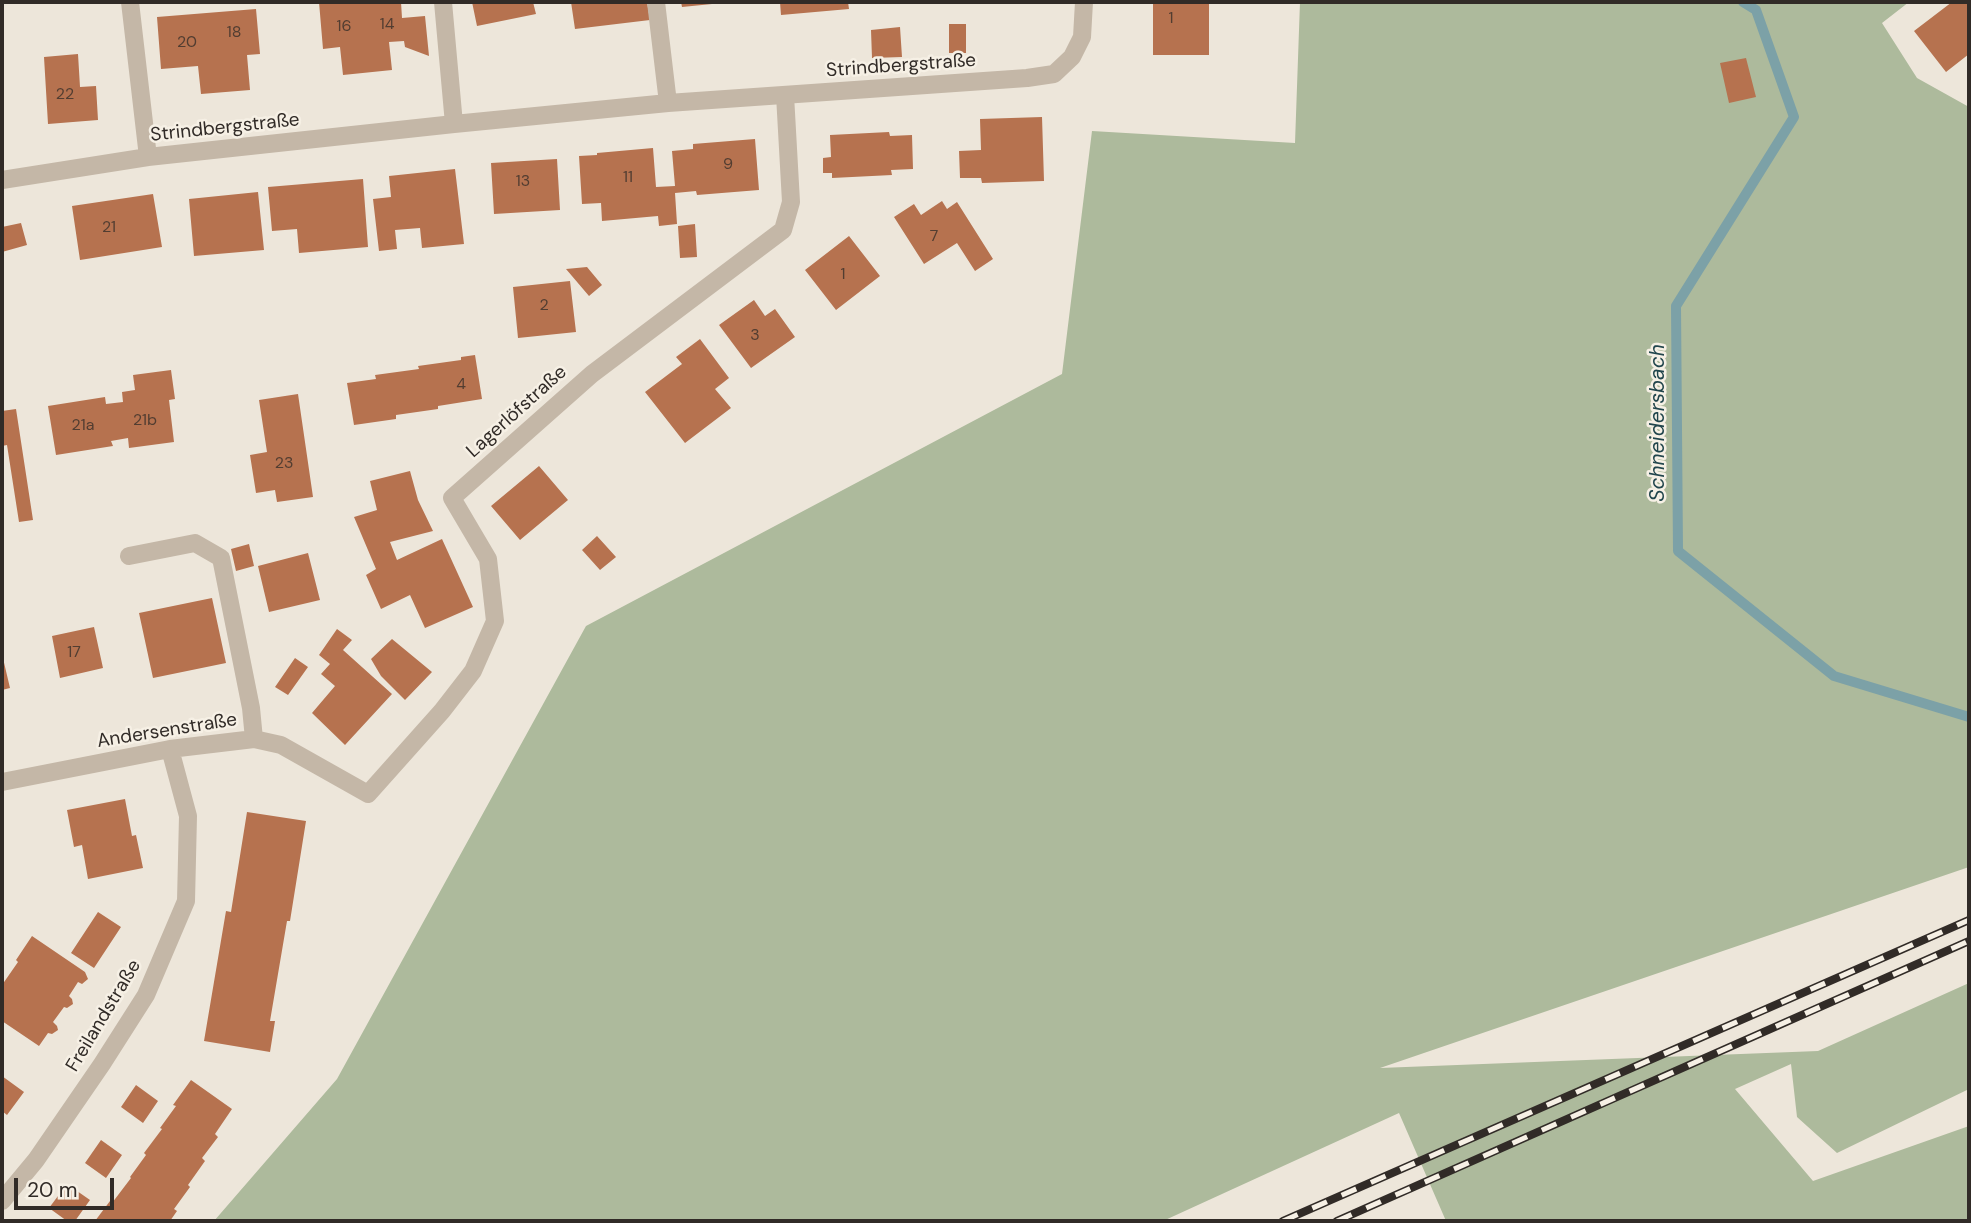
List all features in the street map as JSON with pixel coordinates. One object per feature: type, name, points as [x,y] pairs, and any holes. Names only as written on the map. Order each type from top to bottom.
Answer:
[{"type":"street","points":[[130,2],[148,157]]},
{"type":"street","points":[[443,2],[454,124]]},
{"type":"street","points":[[656,2],[668,103]]},
{"type":"street","name":"Strindbergstraße","points":[[2,180],[148,157],[454,124],[668,103],[1054,74],[1072,57],[1078,47],[1082,37],[1084,2]]},
{"type":"street","name":"Lagerlöfstraße","points":[[368,794],[442,711],[473,671],[495,621],[488,559],[452,498],[592,374],[783,230],[791,202],[785,95]]},
{"type":"street","points":[[129,556],[195,542],[221,558],[251,708],[254,739]]},
{"type":"street","name":"Andersenstraße","points":[[2,782],[170,749],[254,739],[281,745],[368,794]]},
{"type":"street","name":"Freilandstraße","points":[[2,1201],[36,1160],[146,995],[186,901],[188,816],[170,749]]},
{"type":"green space","points":[[1300,2],[1909,2],[1882,23],[1917,78],[1969,107],[1969,867],[1380,1068],[1818,1051],[1969,983],[1969,1089],[1837,1153],[1797,1117],[1791,1064],[1735,1089],[1813,1181],[1969,1126],[1969,1221],[1446,1221],[1399,1113],[1163,1221],[214,1221],[337,1079],[586,626],[1062,374],[1092,131],[1295,143]]},
{"type":"building","points":[[319,2],[401,2],[402,18],[425,16],[429,56],[405,47],[404,41],[389,42],[392,70],[343,75],[340,47],[323,49]]},
{"type":"building","points":[[472,2],[533,2],[536,14],[477,26]]},
{"type":"building","points":[[571,2],[647,2],[650,20],[575,29]]},
{"type":"building","points":[[681,2],[712,2],[712,4],[682,7]]},
{"type":"building","points":[[780,2],[848,2],[849,9],[781,15]]},
{"type":"building","points":[[1153,2],[1209,2],[1209,55],[1153,55]]},
{"type":"building","points":[[1952,2],[1969,2],[1969,54],[1946,72],[1914,31]]},
{"type":"building","points":[[256,9],[260,54],[247,55],[250,90],[201,94],[198,66],[161,69],[157,17]]},
{"type":"building","points":[[949,24],[966,24],[966,53],[949,53]]},
{"type":"building","points":[[900,27],[902,57],[872,58],[871,30]]},
{"type":"building","points":[[78,54],[80,87],[96,86],[98,120],[48,124],[44,57]]},
{"type":"building","points":[[1746,58],[1756,97],[1729,103],[1720,63]]},
{"type":"building","points":[[1042,117],[1044,181],[982,183],[981,178],[960,178],[959,151],[981,150],[980,119]]},
{"type":"building","points":[[889,132],[890,136],[912,135],[913,169],[891,170],[892,175],[832,178],[832,173],[823,173],[823,158],[831,157],[830,135]]},
{"type":"building","points":[[755,139],[759,190],[697,195],[696,191],[675,193],[677,224],[659,226],[658,216],[602,221],[601,203],[582,204],[579,156],[653,148],[656,187],[675,186],[672,151],[693,149],[693,144]]},
{"type":"building","points":[[557,159],[560,210],[494,214],[491,163]]},
{"type":"building","points":[[455,169],[464,244],[422,248],[420,228],[395,230],[397,249],[379,251],[373,199],[391,197],[389,176]]},
{"type":"building","points":[[363,179],[368,247],[299,253],[297,229],[272,231],[268,187]]},
{"type":"building","points":[[258,192],[264,250],[194,256],[189,199]]},
{"type":"building","points":[[153,194],[162,247],[80,260],[72,206]]},
{"type":"building","points":[[942,201],[947,209],[957,202],[993,259],[975,271],[957,243],[924,264],[894,217],[914,204],[921,215]]},
{"type":"building","points":[[21,223],[27,245],[2,252],[2,227]]},
{"type":"building","points":[[695,224],[697,257],[680,258],[678,226]]},
{"type":"building","points":[[849,236],[880,276],[836,310],[805,270]]},
{"type":"building","points":[[587,267],[602,285],[589,296],[566,269]]},
{"type":"building","points":[[570,281],[576,332],[518,338],[513,287]]},
{"type":"building","points":[[754,300],[765,316],[775,309],[795,337],[751,368],[719,325]]},
{"type":"building","points":[[700,339],[729,378],[715,389],[731,408],[685,443],[645,392],[682,364],[676,357]]},
{"type":"building","points":[[475,355],[482,399],[396,415],[396,419],[354,425],[347,383],[376,379],[375,375],[419,369],[418,366],[461,360],[461,357]]},
{"type":"building","points":[[171,370],[175,399],[169,400],[174,442],[129,448],[128,438],[111,441],[113,446],[56,455],[48,406],[105,397],[106,404],[123,402],[122,392],[135,390],[133,375]]},
{"type":"building","points":[[298,394],[313,497],[277,502],[275,490],[256,493],[250,455],[267,452],[259,400]]},
{"type":"building","points":[[16,409],[33,520],[19,522],[7,445],[2,446],[2,411]]},
{"type":"building","points":[[539,466],[568,500],[520,540],[491,506]]},
{"type":"building","points":[[410,471],[418,500],[433,531],[390,542],[397,560],[442,539],[473,607],[425,628],[410,595],[381,609],[366,575],[376,569],[354,517],[377,510],[370,481]]},
{"type":"building","points":[[597,536],[616,557],[600,570],[582,550]]},
{"type":"building","points":[[249,544],[254,566],[236,571],[231,549]]},
{"type":"building","points":[[308,553],[320,600],[269,612],[258,566]]},
{"type":"building","points":[[212,598],[226,663],[153,678],[139,613]]},
{"type":"building","points":[[94,627],[103,668],[60,678],[52,636]]},
{"type":"building","points":[[337,629],[352,640],[343,650],[392,694],[345,745],[312,713],[335,686],[321,674],[330,664],[319,655]]},
{"type":"building","points":[[392,639],[432,672],[405,700],[381,676],[371,659]]},
{"type":"building","points":[[2,654],[10,688],[2,690]]},
{"type":"building","points":[[295,658],[308,667],[288,695],[275,687]]},
{"type":"building","points":[[125,799],[132,836],[136,835],[143,868],[88,879],[82,845],[74,847],[67,810]]},
{"type":"building","points":[[247,812],[306,821],[270,1021],[275,1021],[270,1052],[204,1041],[226,911],[231,912]]},
{"type":"building","points":[[98,912],[121,927],[94,968],[71,953]]},
{"type":"building","points":[[32,936],[85,972],[88,979],[82,984],[78,982],[69,996],[73,1004],[64,1007],[53,1022],[58,1030],[52,1034],[48,1033],[39,1046],[2,1021],[2,985]]},
{"type":"building","points":[[2,1076],[24,1092],[7,1115],[2,1111]]},
{"type":"building","points":[[191,1080],[232,1109],[215,1134],[218,1137],[202,1158],[205,1161],[188,1185],[190,1187],[174,1209],[177,1211],[170,1221],[95,1221],[131,1178],[146,1155],[144,1153],[176,1106],[173,1105]]},
{"type":"building","points":[[136,1085],[158,1101],[143,1123],[121,1107]]},
{"type":"building","points":[[101,1140],[122,1155],[106,1178],[85,1163]]},
{"type":"building","points":[[67,1184],[90,1200],[75,1221],[67,1221],[49,1208]]},
{"type":"waterway","name":"Schneidersbach","points":[[1743,2],[1756,10],[1794,117],[1676,306],[1678,551],[1834,676],[1969,717]]},
{"type":"railway","points":[[1283,1221],[1969,920]]},
{"type":"railway","points":[[1337,1221],[1969,941]]}]
